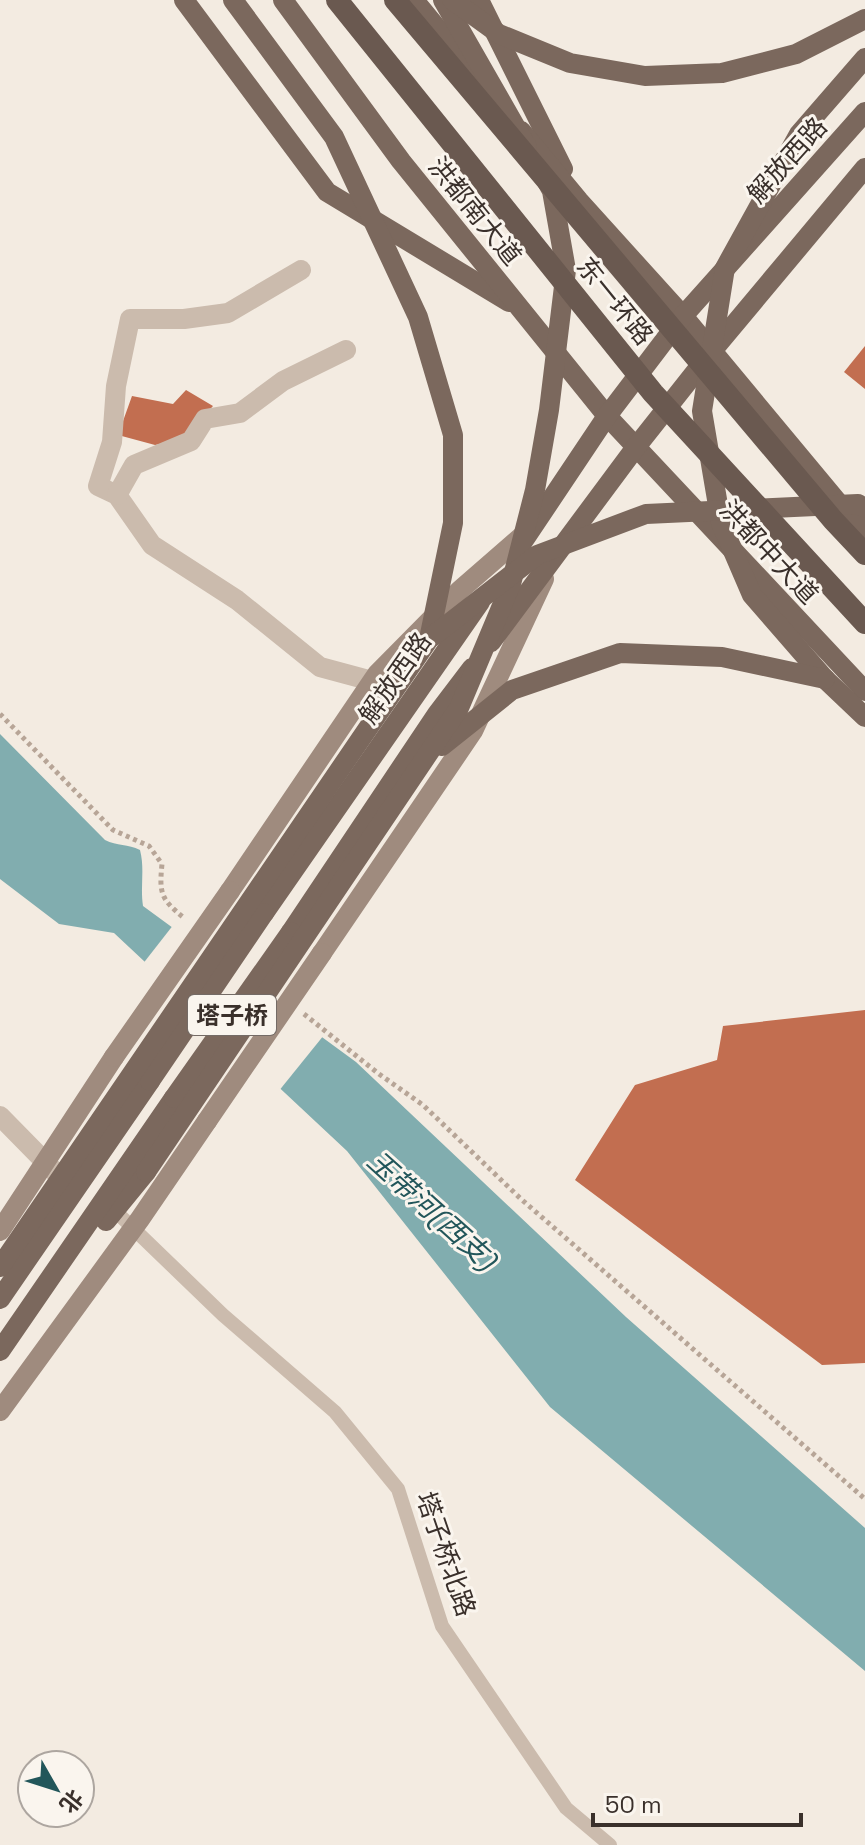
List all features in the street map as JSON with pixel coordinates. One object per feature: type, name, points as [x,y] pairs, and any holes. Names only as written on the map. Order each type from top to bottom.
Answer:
[{"type":"highway","name":"东一环路","points":[[337,0],[653,393],[865,623]]},
{"type":"highway","name":"东一环路","points":[[395,0],[822,508],[865,554]]},
{"type":"main road","points":[[184,0],[327,192],[522,310]]},
{"type":"main road","points":[[233,0],[334,137],[418,317],[453,435],[453,523],[429,639]]},
{"type":"main road","name":"洪都南大道","points":[[283,0],[401,161],[607,416],[636,447]]},
{"type":"main road","points":[[414,0],[579,201],[683,316],[865,531]]},
{"type":"main road","points":[[1,1349],[110,1206],[146,1172],[459,708],[511,584],[535,490],[549,410],[566,270],[552,191],[443,0]]},
{"type":"main road","points":[[452,0],[499,34],[570,63],[645,76],[722,73],[751,66],[796,54],[865,19]]},
{"type":"main road","points":[[479,0],[579,201]]},
{"type":"main road","points":[[865,58],[799,134],[725,268],[702,411],[721,523],[752,595],[825,679],[865,717]]},
{"type":"main road","name":"解放西路","points":[[0,1299],[607,416],[683,316],[865,112]]},
{"type":"main road","points":[[553,560],[712,351],[865,168]]},
{"type":"main road","name":"洪都中大道","points":[[636,447],[865,691]]},
{"type":"main road","points":[[0,1267],[429,639],[537,555],[646,514],[858,504],[865,508]]},
{"type":"main road","points":[[372,681],[460,590],[535,524]]},
{"type":"main road","name":"塔子桥","points":[[110,1206],[174,1098],[291,932],[437,714],[553,560]]},
{"type":"main road","name":"塔子桥","points":[[133,1229],[473,731],[553,560]]},
{"type":"main road","points":[[423,761],[512,690],[620,653],[722,657],[825,679]]},
{"type":"main road","name":"塔子桥","points":[[45,1163],[114,1057],[372,681]]},
{"type":"main road","points":[[0,1231],[45,1163]]},
{"type":"main road","points":[[0,1411],[133,1229]]},
{"type":"street","points":[[301,270],[228,313],[184,319],[130,319],[116,386],[112,442],[98,486],[117,495],[152,545],[237,600],[320,667],[372,681]]},
{"type":"street","points":[[117,495],[134,465],[191,441],[205,419],[240,413],[283,381],[346,350]]},
{"type":"street","points":[[0,1116],[74,1193]]},
{"type":"lane","name":"塔子桥北路","points":[[110,1206],[223,1315],[335,1412],[398,1489],[442,1626],[566,1808],[610,1845]]},
{"type":"path","points":[[0,714],[113,830],[149,846],[162,864],[159,889],[166,904],[190,923]]},
{"type":"path","points":[[296,1008],[423,1105],[521,1199],[865,1499]]},
{"type":"water","name":"玉带河(西支)","points":[[0,734],[105,840],[140,850],[143,906],[356,1062],[626,1317],[865,1528],[865,1671],[550,1407],[347,1151],[114,933],[59,924],[0,879]]},
{"type":"pier","points":[[174,924],[324,1035],[278,1092],[142,965]]},
{"type":"building","points":[[865,346],[865,389],[844,372]]},
{"type":"building","points":[[186,390],[213,406],[190,432],[177,441],[155,445],[118,435],[132,396],[173,404]]},
{"type":"building","points":[[865,1010],[865,1363],[822,1365],[575,1180],[635,1085],[717,1060],[723,1026]]}]
